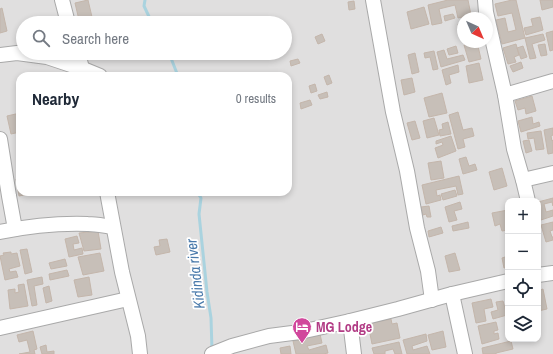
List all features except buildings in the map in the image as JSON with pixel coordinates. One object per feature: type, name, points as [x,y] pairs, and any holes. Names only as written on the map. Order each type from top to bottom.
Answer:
[{"type":"street","points":[[62,0],[66,16]]},
{"type":"street","points":[[373,0],[393,112],[407,170],[417,228],[428,271],[432,300]]},
{"type":"street","points":[[485,0],[486,12],[514,149],[527,198]]},
{"type":"street","points":[[0,55],[16,53]]},
{"type":"street","points":[[54,60],[83,72]]},
{"type":"street","points":[[80,60],[83,72]]},
{"type":"street","points":[[504,95],[553,81]]},
{"type":"street","points":[[0,139],[15,229]]},
{"type":"street","points":[[523,180],[553,173]]},
{"type":"street","points":[[108,196],[128,299],[138,336],[140,354]]},
{"type":"street","points":[[0,232],[15,229],[76,224],[90,224],[113,228]]},
{"type":"street","points":[[212,354],[232,346],[249,348],[270,336],[300,332],[350,321],[505,282]]},
{"type":"street","points":[[452,294],[465,354]]},
{"type":"street","points":[[0,328],[128,299]]},
{"type":"street","points":[[350,321],[354,354]]},
{"type":"shaded area","points":[[0,0],[553,0],[553,354],[0,354]]},
{"type":"waterway","name":"Kidinda river","points":[[145,0],[144,6],[149,16]]},
{"type":"waterway","name":"Kidinda river","points":[[172,60],[176,72]]},
{"type":"waterway","name":"Kidinda river","points":[[200,196],[201,198],[199,214],[211,318],[212,350]]},
{"type":"place","name":"MG Lodge","points":[[302,344]]}]
